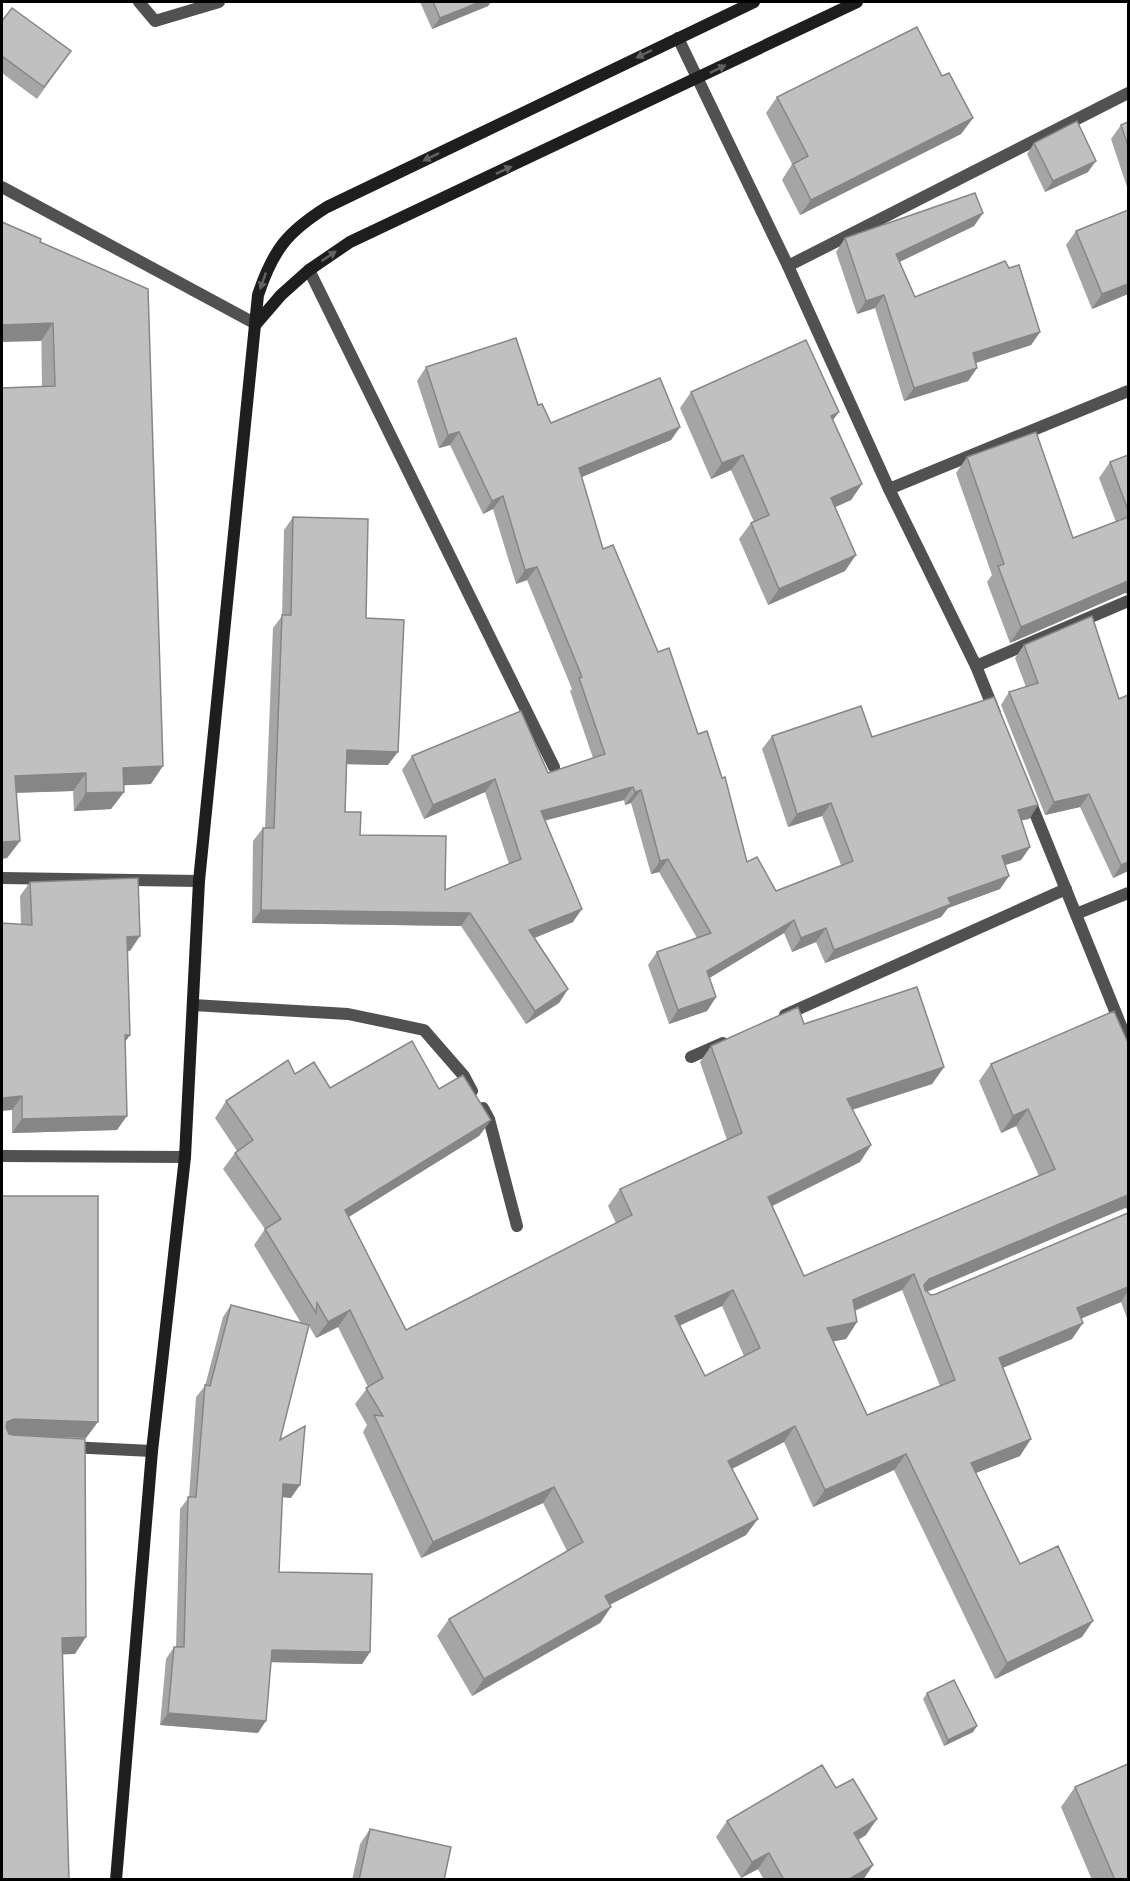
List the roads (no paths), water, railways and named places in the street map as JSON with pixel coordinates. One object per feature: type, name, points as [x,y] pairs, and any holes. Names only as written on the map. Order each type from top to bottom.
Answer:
[{"type":"main road","points":[[116,1880],[152,1451],[185,1157],[199,881],[258,295],[267,268],[282,243],[303,222],[327,207],[754,2]]},
{"type":"main road","points":[[256,324],[281,295],[309,270],[350,242],[857,2]]},
{"type":"street","points":[[139,2],[155,21],[219,2]]},
{"type":"street","points":[[678,38],[788,266],[889,489],[976,666],[1002,730]]},
{"type":"street","points":[[788,266],[1128,93]]},
{"type":"street","points":[[2,187],[256,324]]},
{"type":"street","points":[[309,270],[554,767]]},
{"type":"street","points":[[889,489],[1128,391]]},
{"type":"street","points":[[976,666],[1128,601]]},
{"type":"street","points":[[1023,783],[1128,1043]]},
{"type":"street","points":[[2,878],[199,881]]},
{"type":"street","points":[[777,1018],[1066,889]]},
{"type":"street","points":[[1076,914],[1128,893]]},
{"type":"street","points":[[193,1005],[348,1014],[424,1030],[464,1076],[489,1119],[517,1226]]},
{"type":"street","points":[[691,1057],[734,1038]]},
{"type":"street","points":[[2,1156],[185,1157]]},
{"type":"street","points":[[59,1447],[152,1451]]}]
